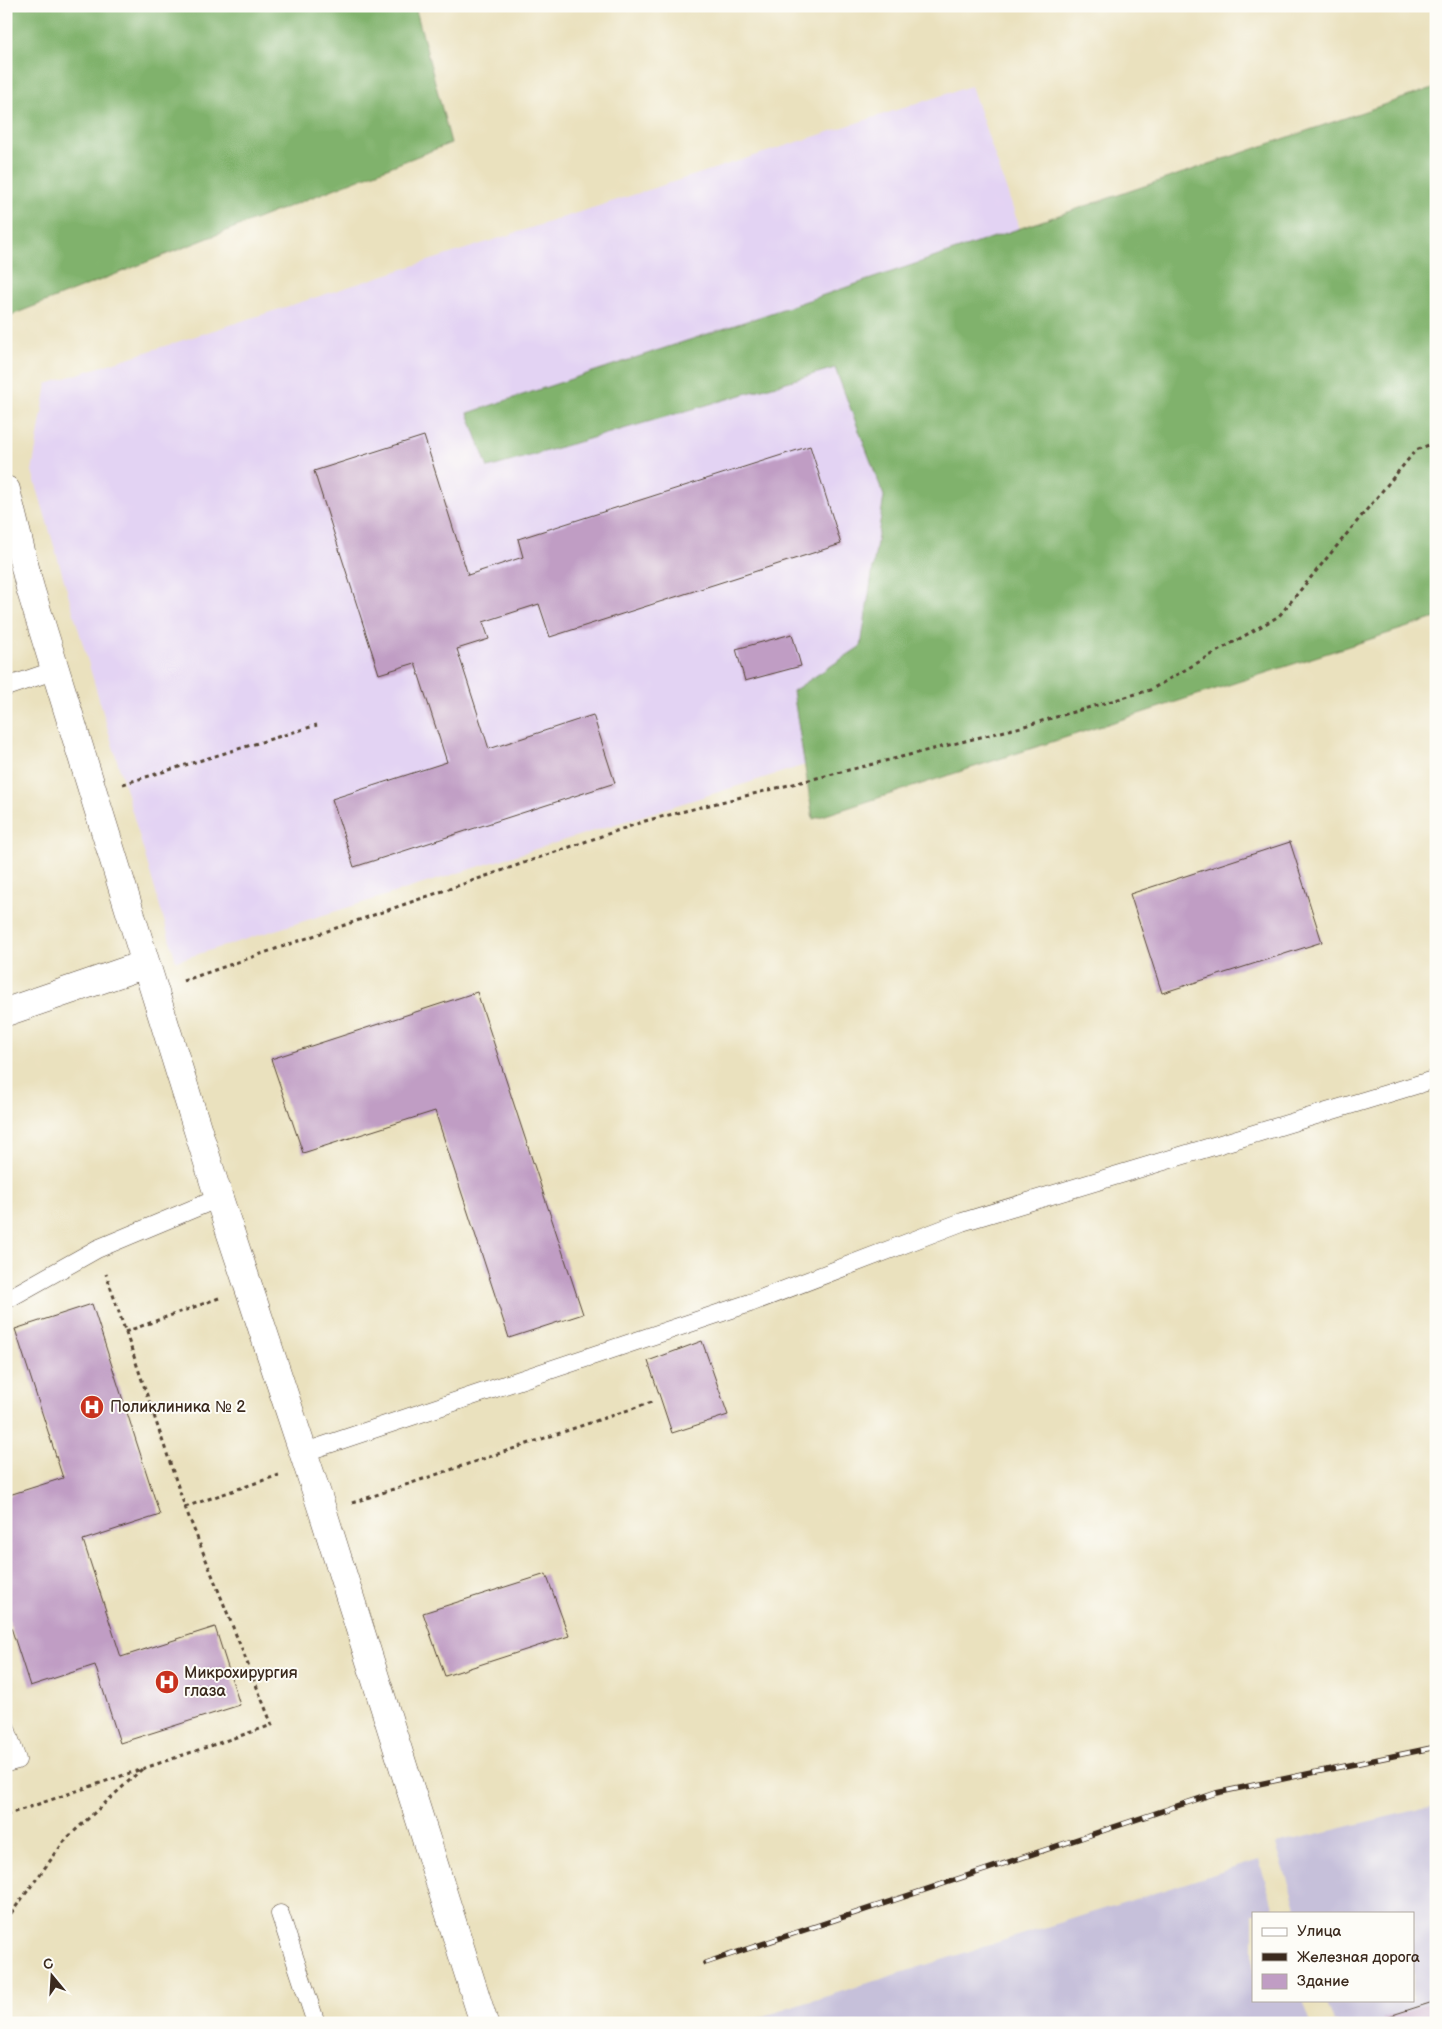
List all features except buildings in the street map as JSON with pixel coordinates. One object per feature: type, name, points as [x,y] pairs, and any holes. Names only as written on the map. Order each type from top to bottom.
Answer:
[{"type":"street","points":[[6,490],[30,588],[150,977],[219,1198],[304,1460],[323,1512],[484,2023]]},
{"type":"street","points":[[6,1012],[150,977]]},
{"type":"lane","points":[[6,687],[56,670]]},
{"type":"lane","points":[[304,1460],[750,1303],[962,1222],[1436,1079]]},
{"type":"lane","points":[[6,1300],[98,1250],[219,1198]]},
{"type":"lane","points":[[6,1728],[17,1760],[6,1763]]},
{"type":"lane","points":[[280,1914],[316,2023]]},
{"type":"path","points":[[150,977],[209,974],[645,821],[1021,727],[1150,690],[1278,616],[1416,450],[1436,442]]},
{"type":"path","points":[[94,795],[123,784],[317,725]]},
{"type":"path","points":[[6,1815],[272,1725],[185,1506],[98,1250]]},
{"type":"path","points":[[125,1332],[248,1287]]},
{"type":"path","points":[[323,1512],[652,1402]]},
{"type":"path","points":[[185,1506],[304,1460]]},
{"type":"path","points":[[6,1920],[67,1838],[143,1769]]},
{"type":"shaded area","points":[[971,86],[1165,653],[176,961],[32,471],[47,384]]},
{"type":"shaded area","points":[[1436,1805],[1436,2023],[1334,2023],[1327,2002],[1414,2002],[1414,1912],[1298,1912],[1276,1844]]},
{"type":"shaded area","points":[[1259,1860],[1275,1912],[1252,1912],[1252,2002],[1304,2002],[1311,2023],[742,2023]]},
{"type":"green space","points":[[6,6],[415,6],[451,143],[9,316],[6,307]]},
{"type":"green space","points":[[1436,87],[1436,618],[813,819],[793,691],[861,646],[884,496],[835,368],[488,468],[468,413],[759,317]]},
{"type":"railway","points":[[705,1963],[1216,1793],[1436,1747]]},
{"type":"place","name":"Поликлиника № 2","points":[[92,1407]]},
{"type":"place","name":"Микрохирургия глаза","points":[[167,1682]]}]
